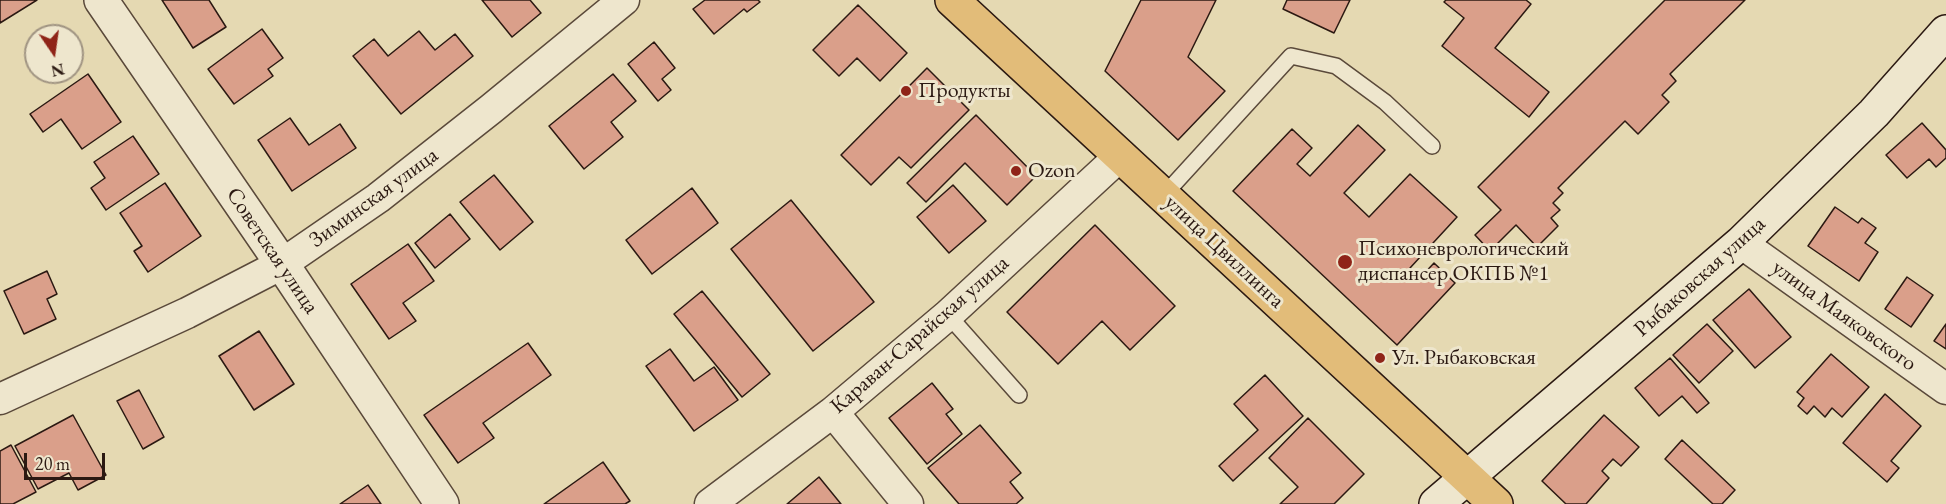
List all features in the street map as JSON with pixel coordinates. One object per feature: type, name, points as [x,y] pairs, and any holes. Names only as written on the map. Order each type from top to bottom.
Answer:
[{"type":"main road","name":"Советская улица","points":[[101,0],[282,264],[442,504]]},
{"type":"main road","name":"улица Цвиллинга","points":[[952,0],[1496,504]]},
{"type":"main road","name":"Рыбаковская улица","points":[[1436,504],[1742,243],[1874,113],[1946,32]]},
{"type":"street","name":"Зиминская улица","points":[[0,399],[188,313],[282,264],[378,198],[491,110],[624,0]]},
{"type":"street","name":"Караван-Сарайская улица","points":[[710,504],[833,412],[948,315],[1120,155]]},
{"type":"street","name":"улица Маяковского","points":[[1742,243],[1946,389]]},
{"type":"street","points":[[833,412],[908,504]]},
{"type":"lane","points":[[1164,195],[1292,56],[1336,66],[1385,102],[1432,146]]},
{"type":"lane","points":[[948,315],[1019,395]]},
{"type":"building","points":[[0,0],[37,0],[0,23]]},
{"type":"building","points":[[162,0],[209,0],[226,27],[193,48]]},
{"type":"building","points":[[482,0],[530,0],[541,13],[512,37]]},
{"type":"building","points":[[705,0],[758,0],[760,2],[747,12],[744,9],[714,34],[693,9]]},
{"type":"building","points":[[1141,0],[1216,0],[1188,57],[1225,91],[1178,140],[1105,71]]},
{"type":"building","points":[[1287,0],[1350,0],[1334,33],[1283,9]]},
{"type":"building","points":[[1446,0],[1526,0],[1531,4],[1495,48],[1549,92],[1529,117],[1442,46],[1464,18],[1444,2]]},
{"type":"building","points":[[1665,0],[1745,0],[1670,74],[1676,81],[1662,95],[1669,102],[1638,134],[1625,121],[1558,188],[1563,193],[1553,203],[1560,210],[1551,218],[1558,226],[1537,247],[1516,225],[1490,251],[1475,235],[1501,210],[1478,187]]},
{"type":"building","points":[[858,5],[907,53],[880,81],[857,58],[839,76],[813,50]]},
{"type":"building","points":[[262,29],[283,58],[268,69],[273,76],[234,104],[208,69]]},
{"type":"building","points":[[419,31],[435,50],[455,34],[473,56],[401,114],[353,56],[374,39],[388,56]]},
{"type":"building","points":[[654,42],[675,68],[662,79],[671,90],[658,101],[628,64]]},
{"type":"building","points":[[927,68],[969,110],[911,168],[899,157],[871,185],[841,155]]},
{"type":"building","points":[[88,74],[121,122],[82,149],[61,119],[43,132],[30,114],[74,84],[84,84],[84,77]]},
{"type":"building","points":[[613,74],[636,101],[611,122],[623,137],[584,169],[549,126]]},
{"type":"building","points":[[976,115],[1036,176],[1007,205],[965,163],[926,202],[907,183]]},
{"type":"building","points":[[290,118],[309,145],[340,124],[356,148],[292,191],[258,140]]},
{"type":"building","points":[[1922,123],[1946,150],[1946,158],[1936,167],[1929,159],[1907,178],[1886,155]]},
{"type":"building","points":[[1358,125],[1385,150],[1344,193],[1369,217],[1410,174],[1457,217],[1410,268],[1420,278],[1434,263],[1455,283],[1397,345],[1233,191],[1292,129],[1312,148],[1297,164],[1310,176]]},
{"type":"building","points":[[133,136],[159,174],[106,210],[91,188],[105,178],[94,162]]},
{"type":"building","points":[[494,175],[533,222],[500,250],[460,202]]},
{"type":"building","points":[[165,183],[201,236],[148,272],[134,251],[142,246],[120,213]]},
{"type":"building","points":[[953,185],[986,221],[949,253],[917,217]]},
{"type":"building","points":[[692,188],[718,223],[652,274],[626,240]]},
{"type":"building","points":[[791,200],[874,302],[813,351],[731,249]]},
{"type":"building","points":[[1835,207],[1858,223],[1862,218],[1876,228],[1865,243],[1878,252],[1859,281],[1808,246]]},
{"type":"building","points":[[450,214],[470,239],[435,268],[415,243]]},
{"type":"building","points":[[1095,225],[1175,306],[1130,350],[1102,321],[1058,364],[1007,312]]},
{"type":"building","points":[[408,244],[434,281],[403,303],[416,321],[389,339],[351,284]]},
{"type":"building","points":[[47,271],[57,294],[47,299],[56,319],[24,334],[4,291]]},
{"type":"building","points":[[1907,277],[1933,295],[1911,327],[1885,309]]},
{"type":"building","points":[[1749,289],[1791,337],[1755,368],[1713,320]]},
{"type":"building","points":[[702,291],[770,374],[742,397],[674,314]]},
{"type":"building","points":[[1707,324],[1733,351],[1699,383],[1673,355]]},
{"type":"building","points":[[1946,324],[1946,349],[1934,341]]},
{"type":"building","points":[[259,331],[294,384],[254,410],[219,356]]},
{"type":"building","points":[[528,343],[551,375],[483,423],[494,438],[458,463],[424,415]]},
{"type":"building","points":[[670,349],[694,381],[714,367],[738,400],[694,431],[646,366]]},
{"type":"building","points":[[1831,354],[1869,387],[1842,417],[1832,408],[1825,417],[1814,406],[1807,414],[1798,406],[1804,398],[1797,392]]},
{"type":"building","points":[[1670,358],[1709,403],[1697,413],[1682,396],[1659,416],[1635,388]]},
{"type":"building","points":[[1265,375],[1303,416],[1233,481],[1219,466],[1258,430],[1234,404]]},
{"type":"building","points":[[932,383],[953,409],[946,414],[962,434],[927,464],[889,418]]},
{"type":"building","points":[[139,390],[164,437],[143,449],[117,401]]},
{"type":"building","points":[[1885,394],[1921,426],[1891,461],[1899,468],[1887,482],[1843,443]]},
{"type":"building","points":[[73,415],[106,475],[78,490],[69,473],[38,489],[15,446]]},
{"type":"building","points":[[1604,415],[1639,447],[1621,466],[1613,459],[1602,471],[1609,478],[1586,504],[1566,504],[1542,481]]},
{"type":"building","points":[[1308,418],[1364,474],[1334,504],[1280,504],[1298,487],[1269,458]]},
{"type":"building","points":[[980,425],[1021,473],[1010,482],[1023,498],[1016,504],[959,504],[928,468]]},
{"type":"building","points":[[1682,440],[1735,490],[1722,504],[1713,504],[1665,459]]},
{"type":"building","points":[[11,445],[36,492],[13,504],[0,504],[0,451]]},
{"type":"building","points":[[603,462],[630,501],[625,504],[544,504]]},
{"type":"building","points":[[819,477],[841,504],[787,504]]},
{"type":"building","points":[[368,485],[381,504],[340,504]]},
{"type":"place","name":"Продукты","points":[[906,91]]},
{"type":"place","name":"Ozon","points":[[1016,171]]},
{"type":"place","name":"Психоневрологический диспансер ОКПБ №1","points":[[1345,262]]},
{"type":"place","name":"Ул. Рыбаковская","points":[[1380,358]]}]
